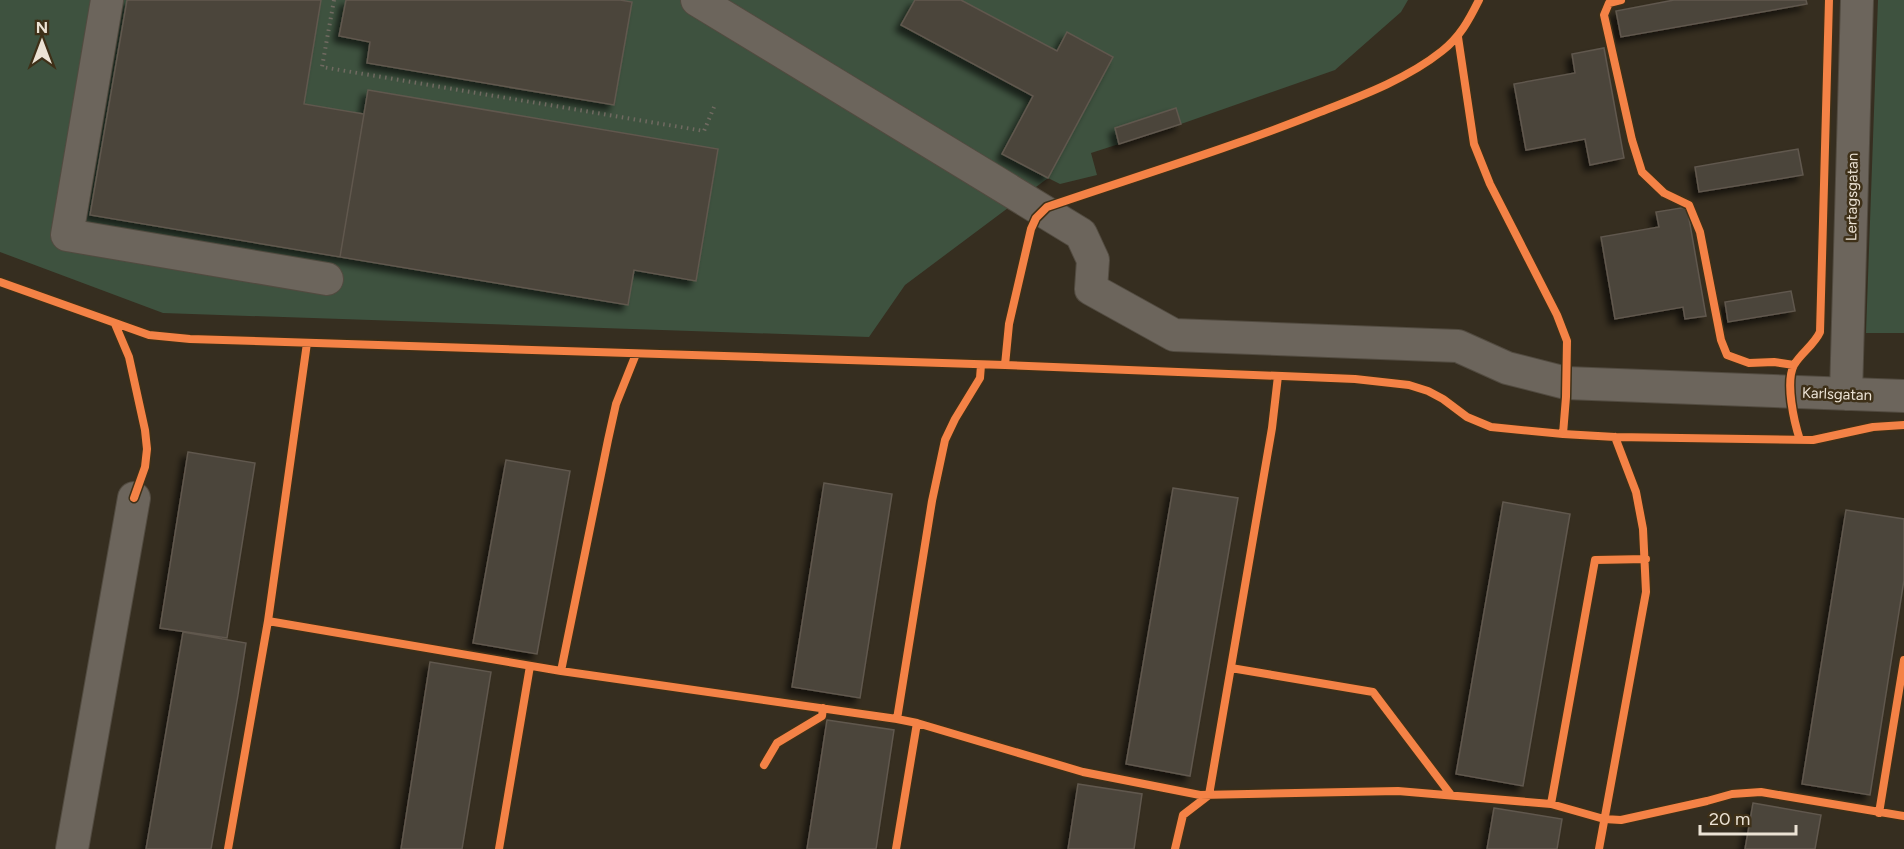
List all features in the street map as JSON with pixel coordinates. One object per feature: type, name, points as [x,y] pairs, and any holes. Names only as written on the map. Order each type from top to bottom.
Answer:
[{"type":"street","points":[[107,0],[68,236],[327,279]]},
{"type":"street","name":"Karlsgatan","points":[[697,0],[1081,234],[1094,260],[1091,289],[1174,335],[1458,346],[1507,368],[1566,383],[1904,396]]},
{"type":"street","name":"Lertagsgatan","points":[[1846,394],[1857,0]]},
{"type":"street","points":[[72,849],[134,498]]},
{"type":"path","points":[[334,0],[322,67],[704,131],[714,107]]},
{"type":"green space","points":[[0,0],[1408,0],[1401,12],[1335,70],[1091,153],[1097,175],[1060,184],[1048,178],[905,285],[869,337],[163,313],[0,252]]},
{"type":"green space","points":[[1878,0],[1904,0],[1904,333],[1866,333]]},
{"type":"building","points":[[127,0],[321,0],[304,104],[364,114],[340,257],[90,215]]},
{"type":"building","points":[[346,0],[620,0],[632,2],[614,105],[367,63],[370,42],[339,36]]},
{"type":"building","points":[[915,0],[961,0],[1057,51],[1067,32],[1113,57],[1048,178],[1002,154],[1033,96],[901,25]]},
{"type":"building","points":[[1674,0],[1806,0],[1807,4],[1621,37],[1616,11]]},
{"type":"building","points":[[1604,48],[1624,158],[1590,165],[1585,139],[1526,150],[1514,84],[1575,73],[1572,54]]},
{"type":"building","points":[[368,90],[718,149],[696,281],[634,270],[628,305],[340,257]]},
{"type":"building","points":[[1176,108],[1181,124],[1119,144],[1115,128]]},
{"type":"building","points":[[1798,149],[1803,175],[1699,192],[1695,167]]},
{"type":"building","points":[[1687,207],[1706,316],[1685,319],[1683,307],[1615,319],[1601,237],[1659,227],[1656,212]]},
{"type":"building","points":[[1791,291],[1795,311],[1728,322],[1725,302]]},
{"type":"building","points":[[188,452],[255,463],[227,638],[160,628]]},
{"type":"building","points":[[506,460],[570,471],[537,654],[473,643]]},
{"type":"building","points":[[824,483],[892,494],[860,698],[792,687]]},
{"type":"building","points":[[1173,488],[1238,498],[1190,776],[1126,764]]},
{"type":"building","points":[[1503,502],[1570,514],[1523,786],[1456,774]]},
{"type":"building","points":[[1846,510],[1904,519],[1904,580],[1870,795],[1802,784]]},
{"type":"building","points":[[183,632],[246,643],[238,695],[211,849],[146,849]]},
{"type":"building","points":[[430,662],[491,672],[462,849],[401,849]]},
{"type":"building","points":[[827,720],[894,730],[876,849],[807,849]]},
{"type":"building","points":[[1078,784],[1142,794],[1134,849],[1068,849]]},
{"type":"building","points":[[1753,803],[1821,815],[1815,849],[1745,849]]},
{"type":"building","points":[[1494,808],[1562,819],[1557,849],[1487,849]]},
{"type":"cycle path","points":[[1005,365],[1009,324],[1031,229],[1036,218],[1047,207],[1252,138],[1383,86],[1414,70],[1448,46],[1464,28],[1479,0]]},
{"type":"cycle path","points":[[1621,0],[1609,3],[1604,15],[1632,140],[1642,172],[1664,193],[1689,205],[1700,232],[1721,340],[1727,355],[1749,363],[1774,362],[1794,365]]},
{"type":"cycle path","points":[[1800,440],[1793,413],[1790,381],[1794,365],[1820,332],[1829,0]]},
{"type":"cycle path","points":[[1458,37],[1474,144],[1490,184],[1557,315],[1567,341],[1563,434]]},
{"type":"cycle path","points":[[0,282],[149,335],[190,339],[1005,365],[1355,379],[1409,385],[1428,391],[1467,417],[1491,427],[1615,437],[1813,440],[1873,427],[1904,425]]},
{"type":"cycle path","points":[[115,324],[129,357],[145,430],[147,449],[145,467],[134,498]]},
{"type":"cycle path","points":[[228,849],[268,621],[307,343]]},
{"type":"cycle path","points":[[561,671],[616,404],[636,354]]},
{"type":"cycle path","points":[[897,719],[932,501],[945,440],[980,378],[981,365]]},
{"type":"cycle path","points":[[1175,849],[1183,815],[1209,795],[1272,428],[1278,376]]},
{"type":"cycle path","points":[[1599,849],[1646,592],[1643,529],[1636,492],[1615,437]]},
{"type":"cycle path","points":[[1551,804],[1595,560],[1646,559]]},
{"type":"cycle path","points":[[268,621],[561,671],[897,719],[1083,772],[1200,795],[1398,791],[1551,804],[1604,819],[1621,820],[1732,794],[1761,792],[1904,816]]},
{"type":"cycle path","points":[[1879,813],[1904,660]]},
{"type":"cycle path","points":[[499,849],[530,666]]},
{"type":"cycle path","points":[[1231,668],[1373,692],[1451,795]]},
{"type":"cycle path","points":[[764,765],[777,743],[822,716],[823,708]]},
{"type":"cycle path","points":[[896,849],[917,723]]}]
